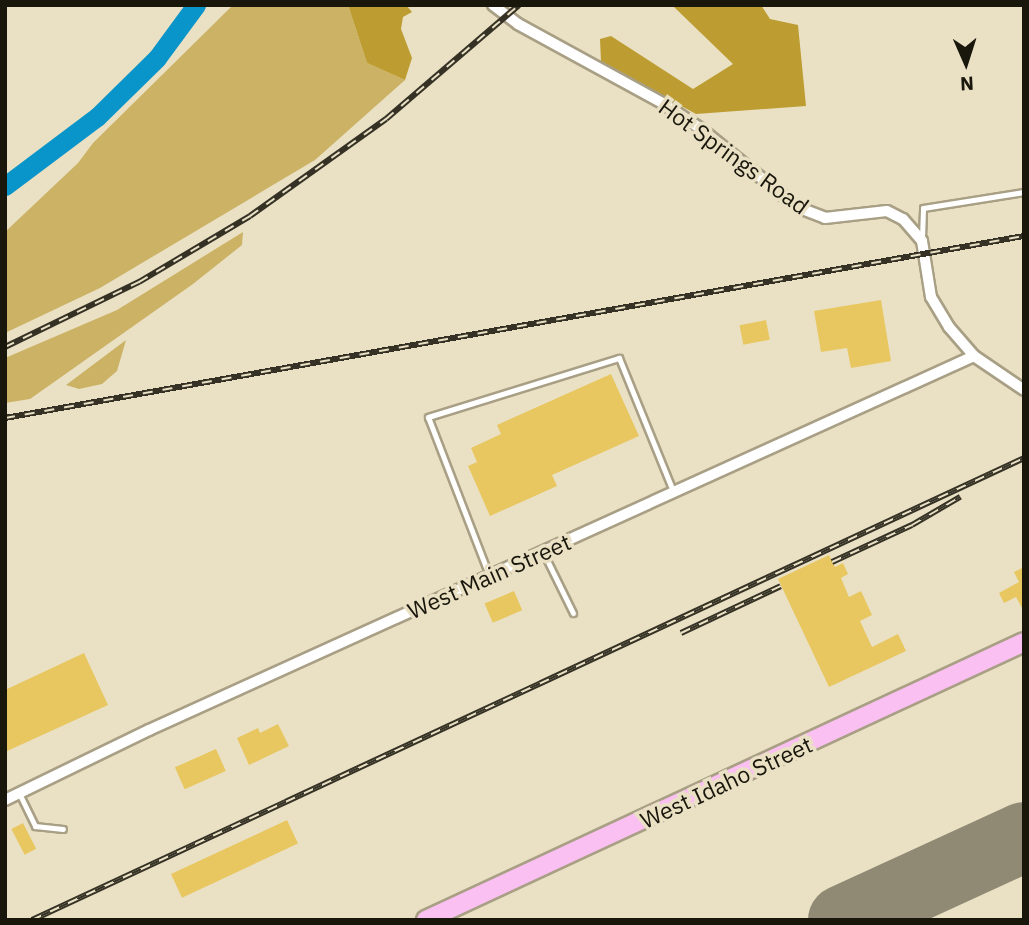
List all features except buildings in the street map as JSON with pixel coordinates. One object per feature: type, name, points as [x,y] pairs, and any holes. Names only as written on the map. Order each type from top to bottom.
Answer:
[{"type":"main road","name":"West Idaho Street","points":[[426,920],[1024,642]]},
{"type":"street","name":"Hot Springs Road","points":[[493,5],[518,24],[664,104],[701,129],[797,208],[825,218],[895,213],[922,241]]},
{"type":"street","points":[[922,241],[931,297],[949,327],[974,356],[1024,390]]},
{"type":"street","name":"West Main Street","points":[[5,800],[489,575],[974,356]]},
{"type":"lane","points":[[922,241],[923,208],[1024,192]]},
{"type":"lane","points":[[489,575],[428,417],[619,358],[673,491]]},
{"type":"lane","points":[[543,552],[573,614]]},
{"type":"lane","points":[[19,793],[35,826],[63,829]]},
{"type":"shaded area","points":[[233,5],[348,5],[367,63],[405,80],[315,160],[100,288],[5,333],[5,232],[78,163],[93,143]]},
{"type":"shaded area","points":[[348,5],[406,5],[412,12],[403,17],[401,29],[412,58],[405,80],[367,63]]},
{"type":"shaded area","points":[[761,5],[770,19],[798,25],[806,106],[696,114],[601,62],[600,39],[611,36],[693,89],[733,64],[674,7]]},
{"type":"shaded area","points":[[243,232],[242,245],[193,284],[30,399],[5,403],[5,358],[117,310]]},
{"type":"shaded area","points":[[126,340],[117,371],[102,384],[79,389],[66,385]]},
{"type":"waterway","points":[[5,186],[97,117],[157,58],[196,5]]},
{"type":"runway","points":[[843,920],[1024,837]]},
{"type":"railway","points":[[5,347],[139,282],[250,216],[386,119],[519,5]]},
{"type":"railway","points":[[5,418],[1024,236]]},
{"type":"railway","points":[[32,920],[1024,458]]},
{"type":"railway","points":[[832,562],[912,525],[960,497]]},
{"type":"railway","points":[[681,633],[781,586]]}]
